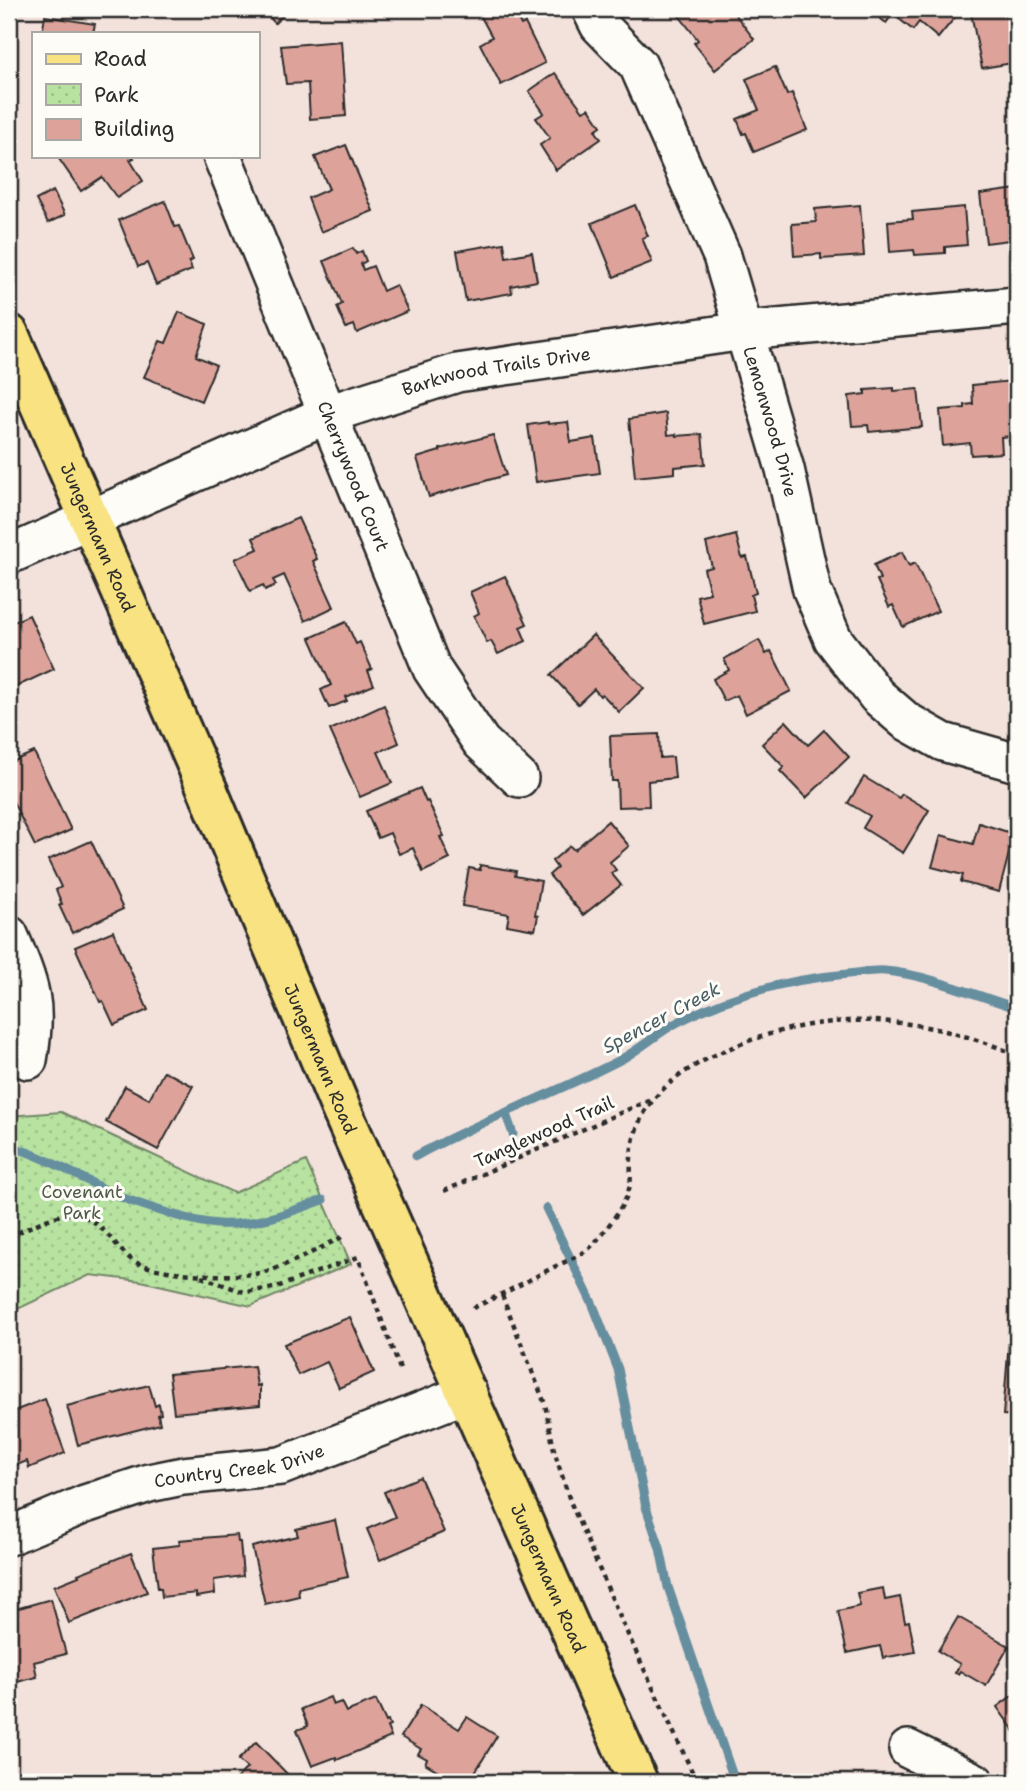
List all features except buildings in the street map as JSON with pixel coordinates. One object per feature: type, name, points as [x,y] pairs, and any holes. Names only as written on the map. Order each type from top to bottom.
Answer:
[{"type":"main road","name":"Jungermann Road","points":[[9,334],[92,520],[341,1110],[638,1782]]},
{"type":"street","name":"Lemonwood Drive","points":[[591,9],[599,25],[638,65],[722,256],[785,469],[812,590],[833,639],[877,696],[906,721],[943,742],[1017,763]]},
{"type":"street","name":"Cherrywood Court","points":[[223,158],[432,669],[481,742],[519,778]]},
{"type":"street","name":"Barkwood Trails Drive","points":[[9,555],[328,414],[457,373],[744,331],[1017,306]]},
{"type":"street","points":[[9,935],[25,975],[33,1005],[34,1026],[28,1060]]},
{"type":"street","name":"Country Creek Drive","points":[[9,1536],[85,1504],[149,1483],[183,1476],[281,1466],[468,1393]]},
{"type":"street","points":[[908,1749],[975,1782]]},
{"type":"path","name":"Tanglewood Trail","points":[[473,1308],[588,1250],[619,1212],[629,1190],[631,1153],[639,1120],[655,1098],[685,1072],[710,1057],[774,1032],[850,1020],[934,1027],[1017,1055]]},
{"type":"path","name":"Tanglewood Trail","points":[[444,1191],[655,1098]]},
{"type":"path","points":[[9,1237],[45,1221],[75,1214],[93,1221],[133,1261],[151,1268],[200,1275],[263,1273],[342,1237]]},
{"type":"path","points":[[191,1274],[244,1292],[274,1287],[358,1257],[400,1369]]},
{"type":"path","points":[[502,1295],[545,1404],[554,1450],[570,1501],[623,1624],[697,1782]]},
{"type":"green space","name":"Covenant Park","points":[[61,1112],[234,1193],[306,1161],[351,1264],[251,1306],[141,1281],[90,1275],[9,1313],[9,1116]]},
{"type":"waterway","name":"Spencer Creek","points":[[416,1156],[618,1061],[672,1025],[700,1011],[761,989],[826,976],[885,971],[935,981],[1017,1008]]},
{"type":"waterway","points":[[506,1114],[513,1134]]},
{"type":"waterway","name":"Spencer Creek","points":[[9,1146],[50,1162],[126,1199],[208,1223],[246,1223],[323,1200]]},
{"type":"waterway","points":[[546,1208],[593,1305],[618,1369],[646,1507],[660,1548],[668,1587],[735,1782]]}]
